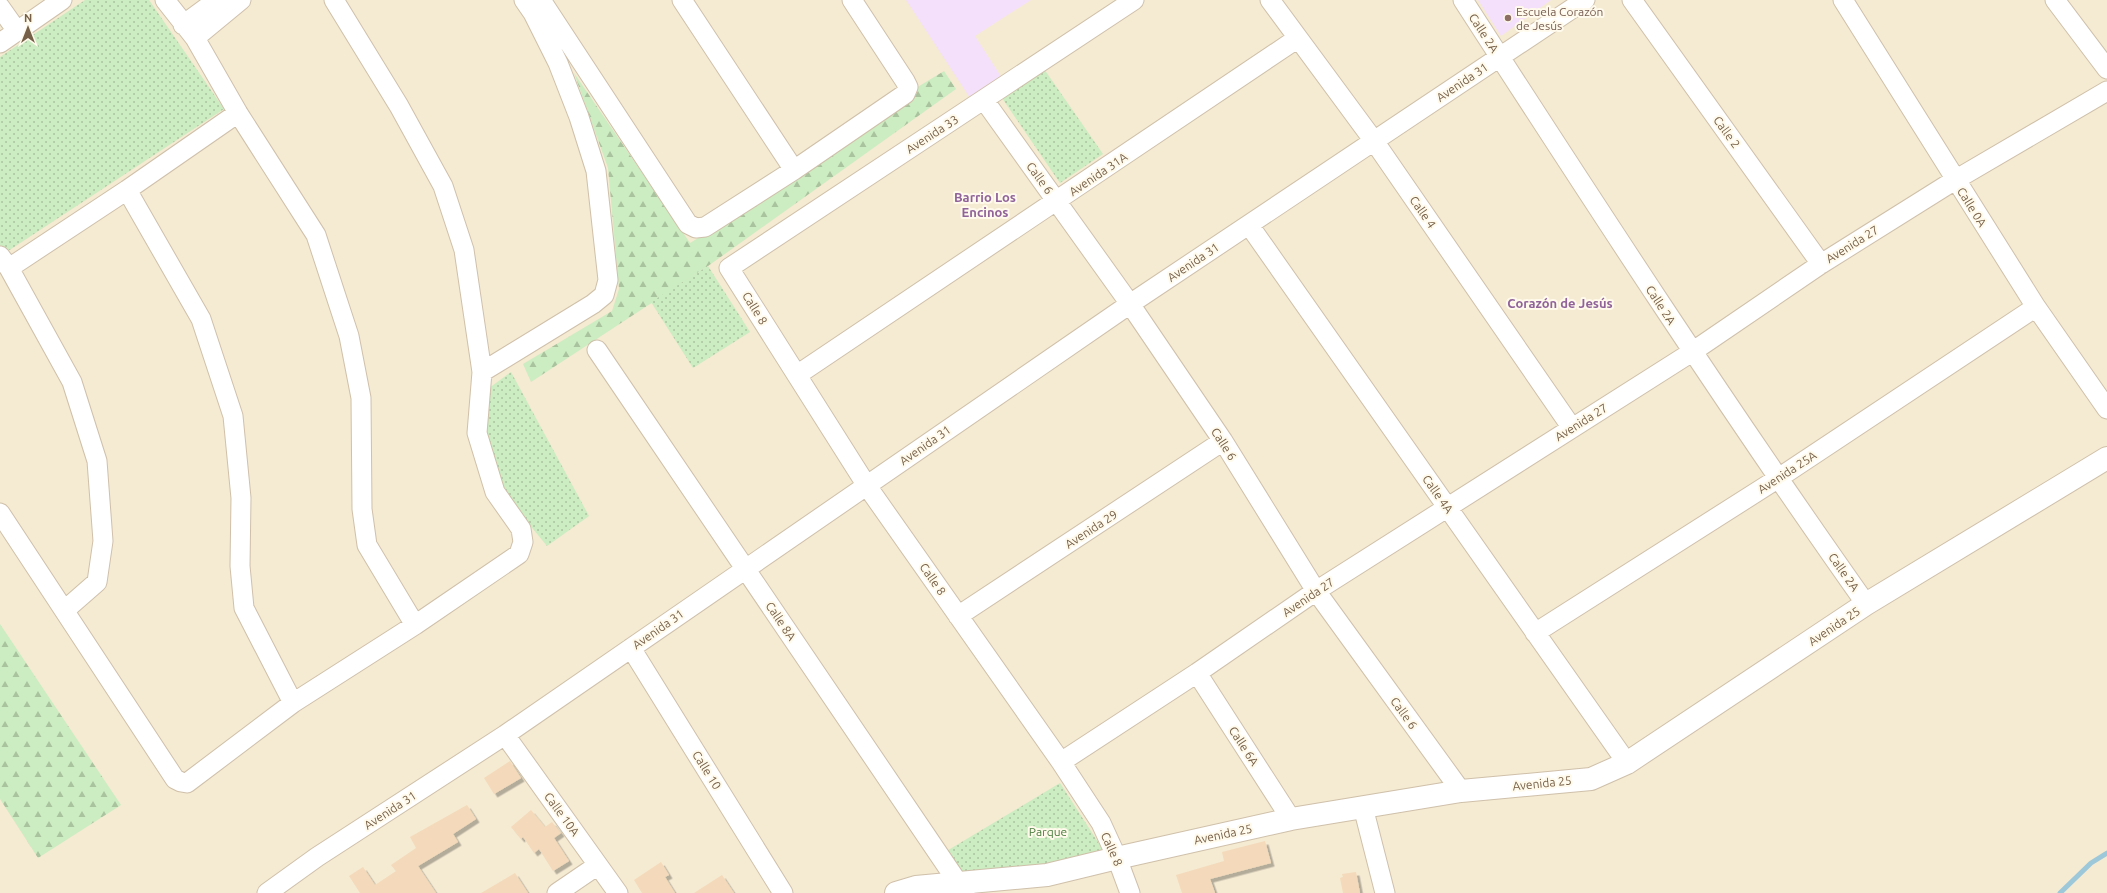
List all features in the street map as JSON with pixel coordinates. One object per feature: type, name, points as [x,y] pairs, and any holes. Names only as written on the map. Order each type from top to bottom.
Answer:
[{"type":"street","points":[[0,42],[62,0]]},
{"type":"street","points":[[165,0],[189,32],[238,113],[316,235],[349,336],[360,398],[362,509],[367,545],[414,625]]},
{"type":"street","points":[[189,32],[217,0]]},
{"type":"street","points":[[189,32],[241,0]]},
{"type":"street","points":[[0,513],[175,779],[180,782],[187,783],[293,703],[414,625],[518,554],[523,542],[521,530],[495,492],[477,433],[482,372],[464,250],[443,186],[399,106],[334,0]]},
{"type":"street","points":[[682,0],[794,170]]},
{"type":"street","points":[[536,4],[688,224],[696,228],[705,227],[794,170],[905,94],[908,87],[905,81],[852,0]]},
{"type":"street","name":"Avenida 33","points":[[730,268],[1134,0]]},
{"type":"street","name":"Calle 4","points":[[1270,0],[1374,141],[1572,428]]},
{"type":"street","name":"Calle 2A","points":[[1463,0],[1692,352],[1777,479],[1866,604]]},
{"type":"street","name":"Avenida 31","points":[[267,893],[317,857],[505,735],[1130,304],[1585,0]]},
{"type":"street","name":"Calle 2","points":[[1632,0],[1821,264]]},
{"type":"street","name":"Calle 0A","points":[[1843,0],[1954,180],[2036,307],[2107,409]]},
{"type":"street","points":[[2055,0],[2107,69]]},
{"type":"street","points":[[482,372],[593,304],[604,295],[608,280],[596,172],[579,117],[536,4]]},
{"type":"street","points":[[0,6],[17,31]]},
{"type":"street","name":"Avenida 31A","points":[[797,375],[1298,38]]},
{"type":"street","name":"Avenida 27","points":[[1061,762],[1197,673],[1316,591],[1447,506],[1692,352],[1821,264],[1954,180],[2107,91]]},
{"type":"street","name":"Calle 6","points":[[984,100],[1130,304],[1223,441],[1316,591],[1461,791]]},
{"type":"street","points":[[65,610],[97,582],[103,541],[97,461],[72,382],[5,262],[127,190],[238,113]]},
{"type":"street","points":[[127,190],[201,319],[233,416],[241,498],[240,566],[244,608],[293,703]]},
{"type":"street","name":"Calle 4A","points":[[1249,225],[1627,763]]},
{"type":"street","name":"Calle 8","points":[[730,268],[867,486],[1061,762],[1101,823],[1117,858],[1130,893]]},
{"type":"street","name":"Avenida 25A","points":[[1535,632],[1777,479],[2036,307]]},
{"type":"street","name":"Calle 8A","points":[[597,350],[962,888]]},
{"type":"street","name":"Avenida 29","points":[[958,616],[1223,441]]},
{"type":"street","name":"Avenida 25","points":[[896,893],[916,887],[962,888],[1047,875],[1291,819],[1363,807],[1461,791],[1591,779],[1627,763],[1866,604],[2107,458]]},
{"type":"street","name":"Calle 10","points":[[631,648],[783,893]]},
{"type":"street","name":"Calle 6A","points":[[1197,673],[1291,819]]},
{"type":"street","name":"Calle 10A","points":[[505,735],[618,893]]},
{"type":"street","points":[[1363,807],[1385,893]]},
{"type":"street","points":[[557,893],[598,865]]},
{"type":"shaded area","points":[[0,0],[2107,0],[2107,893],[0,893]]},
{"type":"shaded area","points":[[906,0],[1031,0],[975,36],[1002,78],[970,98]]},
{"type":"shaded area","name":"Escuela Corazón de Jesús","points":[[1478,0],[1551,0],[1501,36]]},
{"type":"green space","points":[[85,0],[149,0],[224,109],[5,253],[0,245],[0,57]]},
{"type":"green space","points":[[1044,69],[1103,154],[1060,183],[1002,98]]},
{"type":"green space","points":[[944,71],[956,89],[708,266],[531,382],[523,364],[612,311],[619,289],[608,168],[574,73],[690,243],[810,170],[916,88]]},
{"type":"green space","points":[[708,266],[750,332],[693,368],[651,302]]},
{"type":"green space","points":[[511,372],[589,516],[547,546],[524,518],[500,481],[483,434],[485,391]]},
{"type":"green space","points":[[0,624],[121,805],[38,858],[0,799]]},
{"type":"green space","name":"Parque","points":[[1060,783],[1105,853],[1041,870],[961,878],[945,852]]},
{"type":"building","points":[[510,761],[521,778],[494,794],[484,778]]},
{"type":"building","points":[[467,805],[476,819],[453,834],[458,842],[418,866],[436,893],[360,893],[349,876],[363,867],[375,885],[396,871],[391,865],[416,848],[410,837]]},
{"type":"building","points":[[531,810],[545,827],[552,822],[561,833],[554,838],[569,861],[553,871],[539,849],[534,853],[523,837],[521,839],[511,827]]},
{"type":"building","points":[[1265,841],[1271,863],[1210,879],[1215,893],[1182,893],[1176,875],[1224,861],[1222,852]]},
{"type":"building","points":[[661,862],[669,875],[665,877],[675,893],[642,893],[634,880]]},
{"type":"building","points":[[1356,872],[1360,893],[1343,893],[1340,878],[1343,877],[1342,874]]},
{"type":"building","points":[[515,873],[528,893],[481,893]]},
{"type":"building","points":[[722,875],[734,893],[694,893]]},
{"type":"waterway","points":[[2060,893],[2091,863],[2107,853]]},
{"type":"place","name":"Escuela Corazón de Jesús","points":[[1508,18]]},
{"type":"district","name":"Barrio Los Encinos","points":[[985,204]]},
{"type":"district","name":"Corazón de Jesús","points":[[1560,303]]}]
